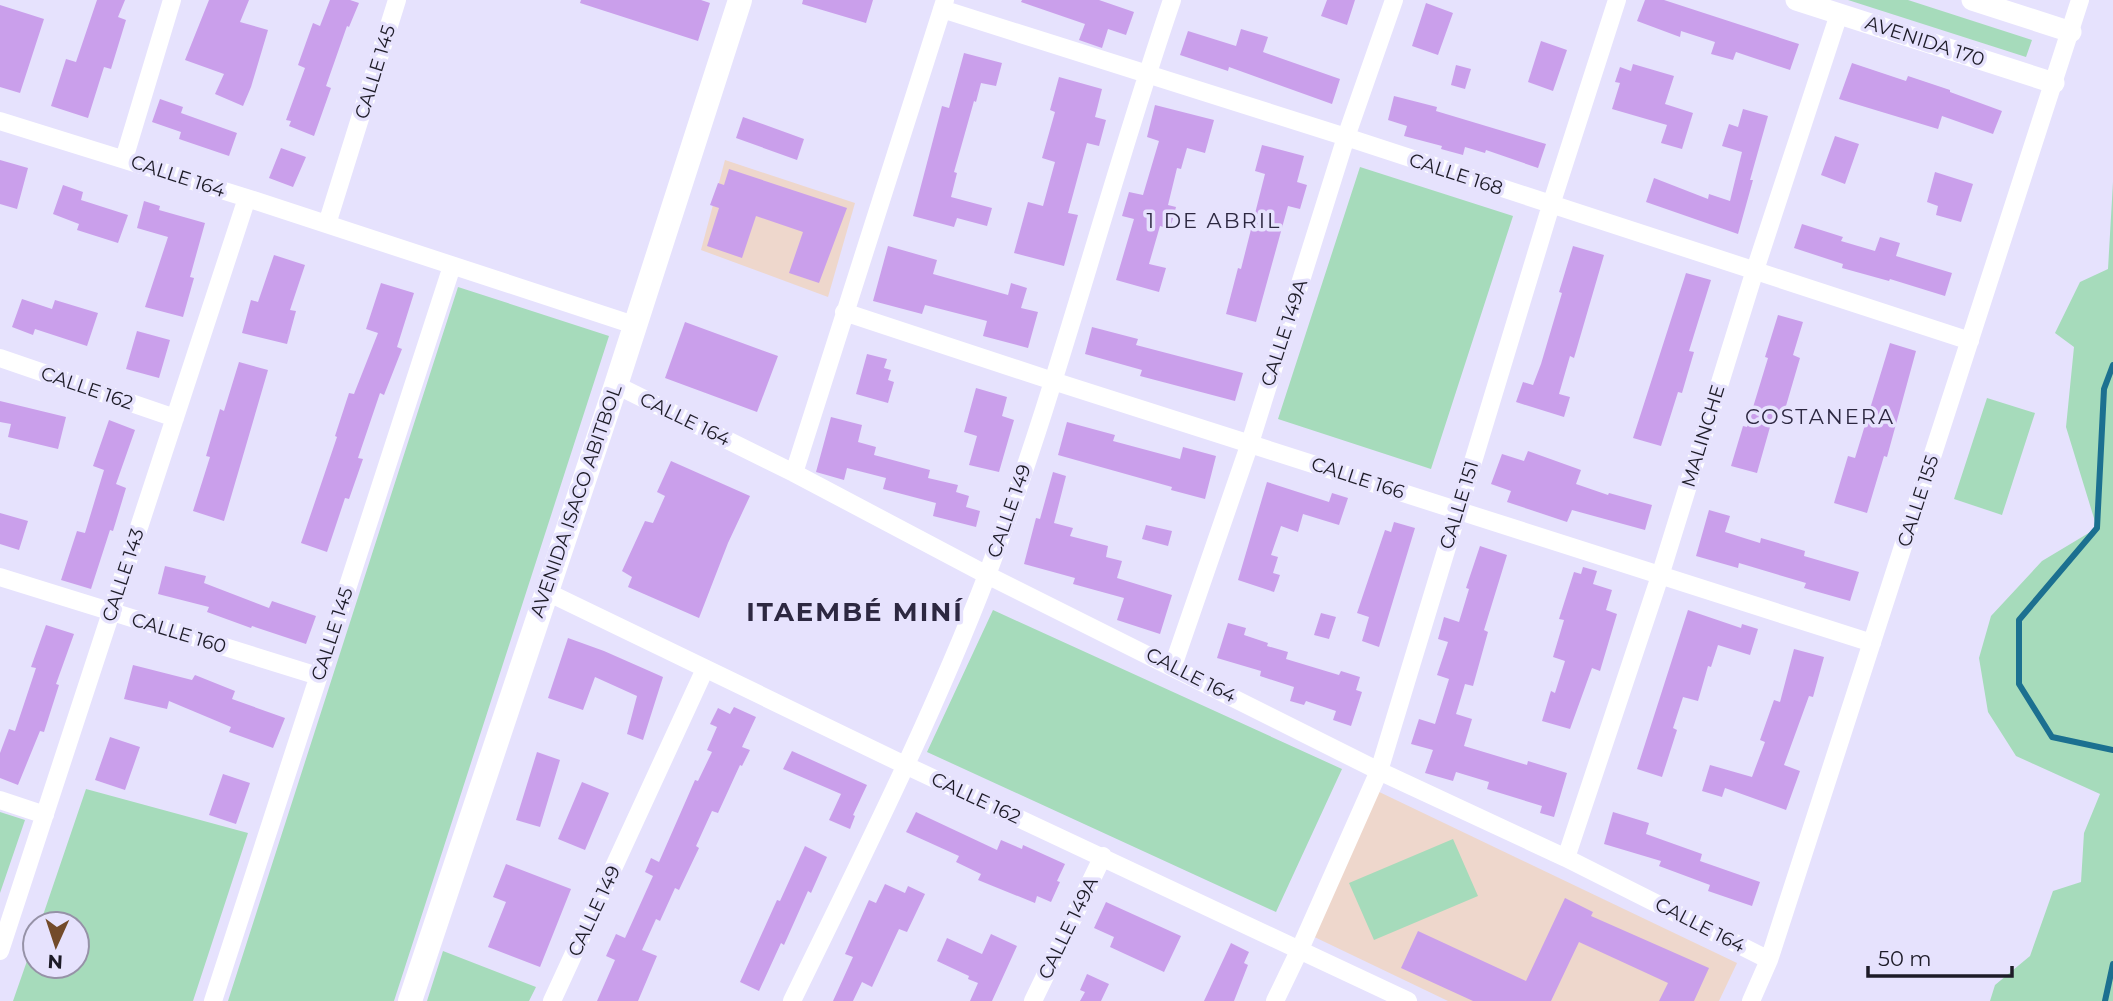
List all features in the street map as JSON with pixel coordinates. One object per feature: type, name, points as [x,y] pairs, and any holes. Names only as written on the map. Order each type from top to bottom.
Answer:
[{"type":"main road","name":"AVENIDA ISACO ABITBOL","points":[[410,1001],[740,0]]},
{"type":"street","points":[[124,159],[172,0]]},
{"type":"street","name":"CALLE 145","points":[[327,224],[397,0]]},
{"type":"street","name":"CALLE 149","points":[[792,1001],[907,766],[987,575],[1053,381],[1146,75],[1172,0]]},
{"type":"street","name":"CALLE 149A","points":[[1174,666],[1250,443],[1346,137],[1394,0]]},
{"type":"street","name":"CALLE 151","points":[[1275,1001],[1379,771],[1551,205],[1617,0]]},
{"type":"street","name":"AVENIDA 170","points":[[1796,0],[2054,83]]},
{"type":"street","points":[[1972,0],[2071,32]]},
{"type":"street","name":"CALLE 155","points":[[1751,1001],[1769,960],[2080,0]]},
{"type":"street","points":[[793,473],[943,4]]},
{"type":"street","name":"CALLE 168","points":[[943,4],[1146,75],[1346,137],[1970,341]]},
{"type":"street","name":"MALINCHE","points":[[1566,858],[1660,576],[1755,270],[1839,14]]},
{"type":"street","name":"CALLE 164","points":[[0,121],[247,198],[634,326]]},
{"type":"street","name":"CALLE 143","points":[[0,951],[247,198]]},
{"type":"street","name":"CALLE 145","points":[[213,1001],[452,266]]},
{"type":"street","name":"CALLE 166","points":[[844,312],[1872,643]]},
{"type":"street","name":"CALLE 162","points":[[0,358],[175,418]]},
{"type":"street","name":"CALLE 164","points":[[615,385],[1379,771],[1566,858],[1769,960]]},
{"type":"street","name":"CALLE 160","points":[[0,577],[318,676]]},
{"type":"street","name":"CALLE 162","points":[[545,591],[907,766],[1408,1001]]},
{"type":"street","name":"CALLE 149","points":[[552,1001],[705,669]]},
{"type":"street","points":[[0,800],[45,815]]},
{"type":"street","name":"CALLE 149A","points":[[1033,1001],[1103,856]]},
{"type":"shaded area","points":[[725,160],[855,203],[828,297],[701,250]]},
{"type":"shaded area","points":[[1373,789],[1737,963],[1719,1001],[1448,1001],[1304,932]]},
{"type":"green space","points":[[1848,0],[1908,0],[2032,40],[2026,57]]},
{"type":"green space","points":[[1360,167],[1513,216],[1431,469],[1278,419]]},
{"type":"green space","points":[[2113,182],[2113,1001],[1990,1001],[1995,985],[2030,956],[2053,891],[2081,882],[2084,833],[2100,794],[2016,756],[1988,712],[1979,658],[1991,616],[2042,561],[2097,528],[2066,427],[2074,347],[2055,333],[2080,282],[2108,269]]},
{"type":"green space","points":[[458,287],[609,336],[394,1001],[228,1001]]},
{"type":"green space","points":[[1987,398],[2035,413],[2002,515],[1954,499]]},
{"type":"green space","points":[[993,610],[1342,769],[1276,912],[927,752]]},
{"type":"green space","points":[[86,789],[248,833],[193,1001],[13,1001],[21,978],[91,980],[91,910],[45,910]]},
{"type":"green space","points":[[0,812],[25,820],[0,893]]},
{"type":"green space","points":[[1453,839],[1478,896],[1374,940],[1349,883]]},
{"type":"green space","points":[[443,951],[536,987],[529,1001],[427,1001]]},
{"type":"building","points":[[97,0],[125,0],[118,17],[126,20],[111,69],[104,67],[88,118],[51,106],[66,59],[76,62]]},
{"type":"building","points":[[209,0],[249,0],[240,22],[268,30],[243,106],[215,94],[224,74],[185,60]]},
{"type":"building","points":[[330,0],[359,3],[349,27],[347,26],[326,86],[331,88],[314,136],[289,126],[291,121],[286,120],[305,68],[298,65],[313,23],[320,26]]},
{"type":"building","points":[[581,0],[701,0],[710,3],[698,41],[580,3]]},
{"type":"building","points":[[803,0],[873,0],[866,23],[802,4]]},
{"type":"building","points":[[1099,0],[1134,12],[1126,35],[1108,29],[1102,48],[1079,40],[1085,24],[1021,2]]},
{"type":"building","points":[[1327,0],[1355,0],[1347,25],[1321,16]]},
{"type":"building","points":[[1645,0],[1664,0],[1799,44],[1790,70],[1736,52],[1733,60],[1711,54],[1715,42],[1681,31],[1680,37],[1637,21]]},
{"type":"building","points":[[1426,3],[1453,13],[1438,55],[1412,46]]},
{"type":"building","points":[[0,5],[44,19],[20,93],[0,87]]},
{"type":"building","points":[[1241,29],[1268,37],[1263,52],[1340,79],[1332,104],[1229,67],[1228,71],[1180,55],[1188,31],[1236,46]]},
{"type":"building","points":[[1541,41],[1567,50],[1553,91],[1528,82]]},
{"type":"building","points":[[964,53],[1002,63],[996,86],[981,83],[976,102],[974,101],[954,172],[957,173],[951,197],[992,208],[987,226],[957,218],[954,227],[913,216],[942,106],[949,108]]},
{"type":"building","points":[[1852,63],[1906,81],[1908,76],[2002,111],[1993,134],[1942,116],[1938,129],[1839,99]]},
{"type":"building","points":[[1633,64],[1674,76],[1665,104],[1693,113],[1682,149],[1661,143],[1667,125],[1612,109],[1620,83],[1615,82],[1620,67],[1631,71]]},
{"type":"building","points":[[1456,65],[1471,69],[1465,89],[1451,85]]},
{"type":"building","points":[[1059,77],[1102,89],[1095,117],[1106,120],[1099,146],[1087,143],[1068,213],[1078,215],[1064,266],[1014,253],[1028,202],[1043,206],[1055,162],[1042,158],[1055,112],[1050,110]]},
{"type":"building","points":[[1394,96],[1437,107],[1436,111],[1546,144],[1538,168],[1486,150],[1485,153],[1465,147],[1463,155],[1441,149],[1442,146],[1404,136],[1407,126],[1388,120]]},
{"type":"building","points":[[160,99],[183,107],[181,113],[237,133],[229,156],[179,139],[181,132],[152,122]]},
{"type":"building","points":[[1155,105],[1214,120],[1205,153],[1187,148],[1181,169],[1177,168],[1168,205],[1176,207],[1170,229],[1160,226],[1149,264],[1166,268],[1159,292],[1116,280],[1134,219],[1122,216],[1129,192],[1143,195],[1159,141],[1147,137]]},
{"type":"building","points":[[1743,109],[1768,116],[1738,234],[1646,202],[1654,178],[1708,199],[1709,194],[1730,201],[1742,152],[1722,146],[1729,124],[1738,127]]},
{"type":"building","points":[[743,117],[804,139],[797,160],[736,138]]},
{"type":"building","points":[[1835,136],[1859,144],[1845,184],[1821,175]]},
{"type":"building","points":[[1262,145],[1304,156],[1297,182],[1307,185],[1300,209],[1288,206],[1256,322],[1226,314],[1238,268],[1241,269],[1265,174],[1255,171]]},
{"type":"building","points":[[281,148],[306,157],[293,187],[269,178]]},
{"type":"building","points":[[0,160],[28,168],[17,209],[0,204]]},
{"type":"building","points":[[729,169],[847,208],[819,283],[789,273],[803,232],[756,216],[742,258],[707,246],[719,208],[710,205],[718,183],[724,185]]},
{"type":"building","points":[[1935,172],[1973,184],[1961,222],[1936,215],[1938,206],[1927,202]]},
{"type":"building","points":[[63,185],[83,192],[81,200],[128,215],[118,243],[77,230],[79,224],[53,214]]},
{"type":"building","points":[[144,201],[160,206],[159,210],[205,223],[190,277],[194,278],[183,317],[145,307],[168,237],[137,228]]},
{"type":"building","points":[[1802,224],[1843,237],[1841,241],[1875,251],[1880,237],[1900,243],[1896,256],[1952,273],[1945,296],[1842,268],[1843,264],[1794,248]]},
{"type":"building","points":[[888,246],[937,260],[933,274],[1008,295],[1011,283],[1027,288],[1021,308],[1038,312],[1028,348],[983,336],[987,321],[925,305],[922,314],[873,301]]},
{"type":"building","points":[[1573,246],[1604,255],[1574,358],[1570,356],[1559,394],[1570,397],[1564,417],[1516,402],[1523,382],[1533,385],[1541,364]]},
{"type":"building","points":[[274,255],[305,265],[290,310],[296,311],[287,344],[242,333],[251,300],[258,302]]},
{"type":"building","points":[[1686,273],[1711,280],[1689,351],[1694,352],[1682,393],[1678,392],[1661,446],[1633,438]]},
{"type":"building","points":[[381,283],[414,293],[397,347],[402,349],[384,395],[380,393],[358,458],[363,459],[349,499],[345,498],[327,552],[301,543],[349,393],[354,394],[378,333],[366,329]]},
{"type":"building","points":[[22,299],[52,309],[55,300],[98,313],[87,346],[35,329],[33,335],[12,327]]},
{"type":"building","points":[[1778,315],[1803,322],[1793,355],[1800,358],[1781,423],[1772,420],[1757,473],[1731,466],[1743,426],[1747,427]]},
{"type":"building","points":[[685,322],[778,356],[757,412],[665,378]]},
{"type":"building","points":[[1092,327],[1138,339],[1136,345],[1243,373],[1235,401],[1140,376],[1142,370],[1085,354]]},
{"type":"building","points":[[137,331],[170,340],[159,378],[126,369]]},
{"type":"building","points":[[1890,343],[1916,351],[1887,457],[1884,456],[1867,513],[1834,503],[1848,456],[1855,458]]},
{"type":"building","points":[[867,354],[887,359],[884,368],[891,370],[888,380],[894,382],[888,403],[856,394]]},
{"type":"building","points":[[239,362],[268,370],[224,521],[193,511],[210,457],[206,456],[220,409],[224,411]]},
{"type":"building","points":[[976,388],[1007,397],[1002,416],[1014,420],[999,472],[969,465],[977,436],[964,432]]},
{"type":"building","points":[[0,401],[66,417],[58,449],[8,437],[11,424],[0,422]]},
{"type":"building","points":[[831,417],[862,425],[858,442],[876,447],[874,455],[930,470],[928,478],[958,485],[956,492],[969,496],[966,507],[980,511],[976,527],[933,516],[936,503],[883,489],[886,478],[847,468],[844,480],[816,472]]},
{"type":"building","points":[[109,420],[135,430],[116,484],[126,488],[91,589],[61,580],[77,531],[85,533],[104,470],[93,466]]},
{"type":"building","points":[[1067,422],[1115,435],[1113,441],[1180,459],[1183,447],[1216,456],[1205,499],[1058,455]]},
{"type":"building","points":[[1528,451],[1581,470],[1576,484],[1652,505],[1645,530],[1572,510],[1567,522],[1507,502],[1511,491],[1491,484],[1502,454],[1524,461]]},
{"type":"building","points":[[671,461],[750,496],[728,543],[699,618],[628,587],[632,577],[622,571],[645,521],[653,523],[665,496],[657,492]]},
{"type":"building","points":[[1053,472],[1066,476],[1054,523],[1073,528],[1070,536],[1108,546],[1106,557],[1122,561],[1117,578],[1172,595],[1160,634],[1117,620],[1124,598],[1073,584],[1075,578],[1024,564],[1036,518],[1040,519]]},
{"type":"building","points":[[1267,482],[1329,502],[1332,493],[1348,498],[1339,525],[1303,514],[1298,532],[1281,526],[1271,555],[1278,557],[1273,573],[1280,575],[1274,592],[1238,580]]},
{"type":"building","points":[[1709,510],[1730,516],[1725,532],[1760,543],[1761,538],[1805,551],[1804,556],[1859,572],[1850,601],[1804,588],[1806,583],[1739,563],[1738,568],[1696,556]]},
{"type":"building","points":[[0,513],[28,521],[19,550],[0,544]]},
{"type":"building","points":[[1394,522],[1415,528],[1379,647],[1362,641],[1369,617],[1357,613],[1385,530],[1391,532]]},
{"type":"building","points":[[1146,525],[1172,531],[1168,546],[1142,539]]},
{"type":"building","points":[[1480,546],[1507,555],[1484,630],[1488,632],[1473,686],[1465,684],[1456,714],[1472,719],[1464,746],[1527,765],[1528,761],[1567,773],[1554,817],[1540,813],[1542,806],[1487,789],[1489,782],[1456,772],[1453,781],[1425,773],[1433,750],[1411,744],[1419,719],[1435,724],[1449,679],[1437,675],[1448,642],[1438,639],[1444,617],[1459,622],[1469,589],[1466,588]]},
{"type":"building","points":[[165,566],[206,576],[204,583],[269,608],[272,601],[316,616],[306,644],[207,612],[209,607],[158,594]]},
{"type":"building","points":[[1583,567],[1597,571],[1593,584],[1612,590],[1606,610],[1617,614],[1600,671],[1592,668],[1570,729],[1542,721],[1551,691],[1555,693],[1565,661],[1553,657],[1564,620],[1559,619],[1574,572],[1581,574]]},
{"type":"building","points":[[1688,610],[1741,628],[1742,624],[1758,629],[1750,655],[1718,645],[1711,667],[1708,666],[1698,701],[1683,697],[1673,728],[1677,730],[1662,777],[1637,769]]},
{"type":"building","points":[[1321,613],[1336,617],[1329,639],[1314,635]]},
{"type":"building","points":[[1228,623],[1246,628],[1244,635],[1288,652],[1286,659],[1339,675],[1341,671],[1360,677],[1356,690],[1362,692],[1351,726],[1333,720],[1336,711],[1306,701],[1304,705],[1290,701],[1294,687],[1260,676],[1261,671],[1217,658]]},
{"type":"building","points":[[46,625],[74,634],[56,684],[59,685],[44,732],[40,731],[18,785],[0,778],[0,753],[9,729],[15,731],[36,668],[31,667]]},
{"type":"building","points":[[568,638],[663,677],[643,740],[627,734],[637,696],[595,677],[583,710],[548,698]]},
{"type":"building","points":[[1794,649],[1824,657],[1813,697],[1809,696],[1784,765],[1800,771],[1786,810],[1725,788],[1722,797],[1702,791],[1710,765],[1752,777],[1765,742],[1760,740],[1774,700],[1780,702]]},
{"type":"building","points":[[133,665],[192,680],[195,675],[235,691],[232,699],[285,718],[273,748],[229,732],[231,727],[169,701],[167,709],[124,699]]},
{"type":"building","points":[[734,707],[756,717],[742,747],[750,750],[742,766],[740,765],[718,813],[712,811],[696,846],[699,848],[679,890],[675,888],[660,921],[656,919],[642,950],[657,956],[638,1001],[597,1001],[615,960],[606,956],[616,934],[625,938],[653,876],[645,872],[651,858],[659,862],[695,780],[698,781],[712,752],[707,750],[717,727],[710,724],[718,708],[730,714]]},
{"type":"building","points":[[110,737],[140,747],[125,790],[95,780]]},
{"type":"building","points":[[792,751],[867,785],[853,815],[855,816],[850,829],[829,820],[841,794],[783,769]]},
{"type":"building","points":[[537,752],[560,760],[540,827],[516,820]]},
{"type":"building","points":[[223,774],[250,783],[236,824],[209,815]]},
{"type":"building","points":[[582,782],[609,793],[585,850],[558,839]]},
{"type":"building","points":[[916,812],[997,850],[1001,840],[1022,849],[1023,845],[1065,864],[1051,902],[1037,896],[1035,903],[978,880],[981,874],[956,862],[959,856],[906,832]]},
{"type":"building","points":[[1613,812],[1649,823],[1646,834],[1702,854],[1700,861],[1760,882],[1752,906],[1708,891],[1710,885],[1659,866],[1661,861],[1604,844]]},
{"type":"building","points":[[805,846],[827,857],[811,893],[808,891],[784,945],[781,943],[759,991],[740,982]]},
{"type":"building","points":[[506,864],[571,889],[540,967],[488,947],[506,902],[493,897]]},
{"type":"building","points":[[885,884],[905,893],[908,886],[925,894],[907,932],[899,929],[872,987],[862,982],[853,1001],[833,1001],[853,957],[845,954],[869,900],[876,903]]},
{"type":"building","points":[[1565,898],[1593,912],[1591,916],[1709,968],[1694,1001],[1659,1001],[1668,983],[1579,942],[1551,1001],[1473,1001],[1401,968],[1418,931],[1526,981]]},
{"type":"building","points":[[1106,902],[1181,936],[1164,972],[1110,947],[1114,937],[1094,928]]},
{"type":"building","points":[[991,934],[1017,946],[992,1001],[970,1001],[978,983],[937,961],[947,938],[982,954]]},
{"type":"building","points":[[1231,943],[1249,952],[1244,963],[1248,965],[1234,1001],[1204,1001]]},
{"type":"building","points":[[1087,974],[1109,984],[1101,1001],[1080,1001],[1085,992],[1080,990]]},
{"type":"waterway","points":[[2113,365],[2104,389],[2097,528],[2019,620],[2019,684],[2052,737],[2113,750]]},
{"type":"waterway","points":[[2105,1001],[2113,964]]},
{"type":"district","name":"1 DE ABRIL","points":[[1214,220]]},
{"type":"district","name":"COSTANERA","points":[[1820,416]]},
{"type":"district","name":"ITAEMBÉ MINÍ","points":[[855,612]]}]
